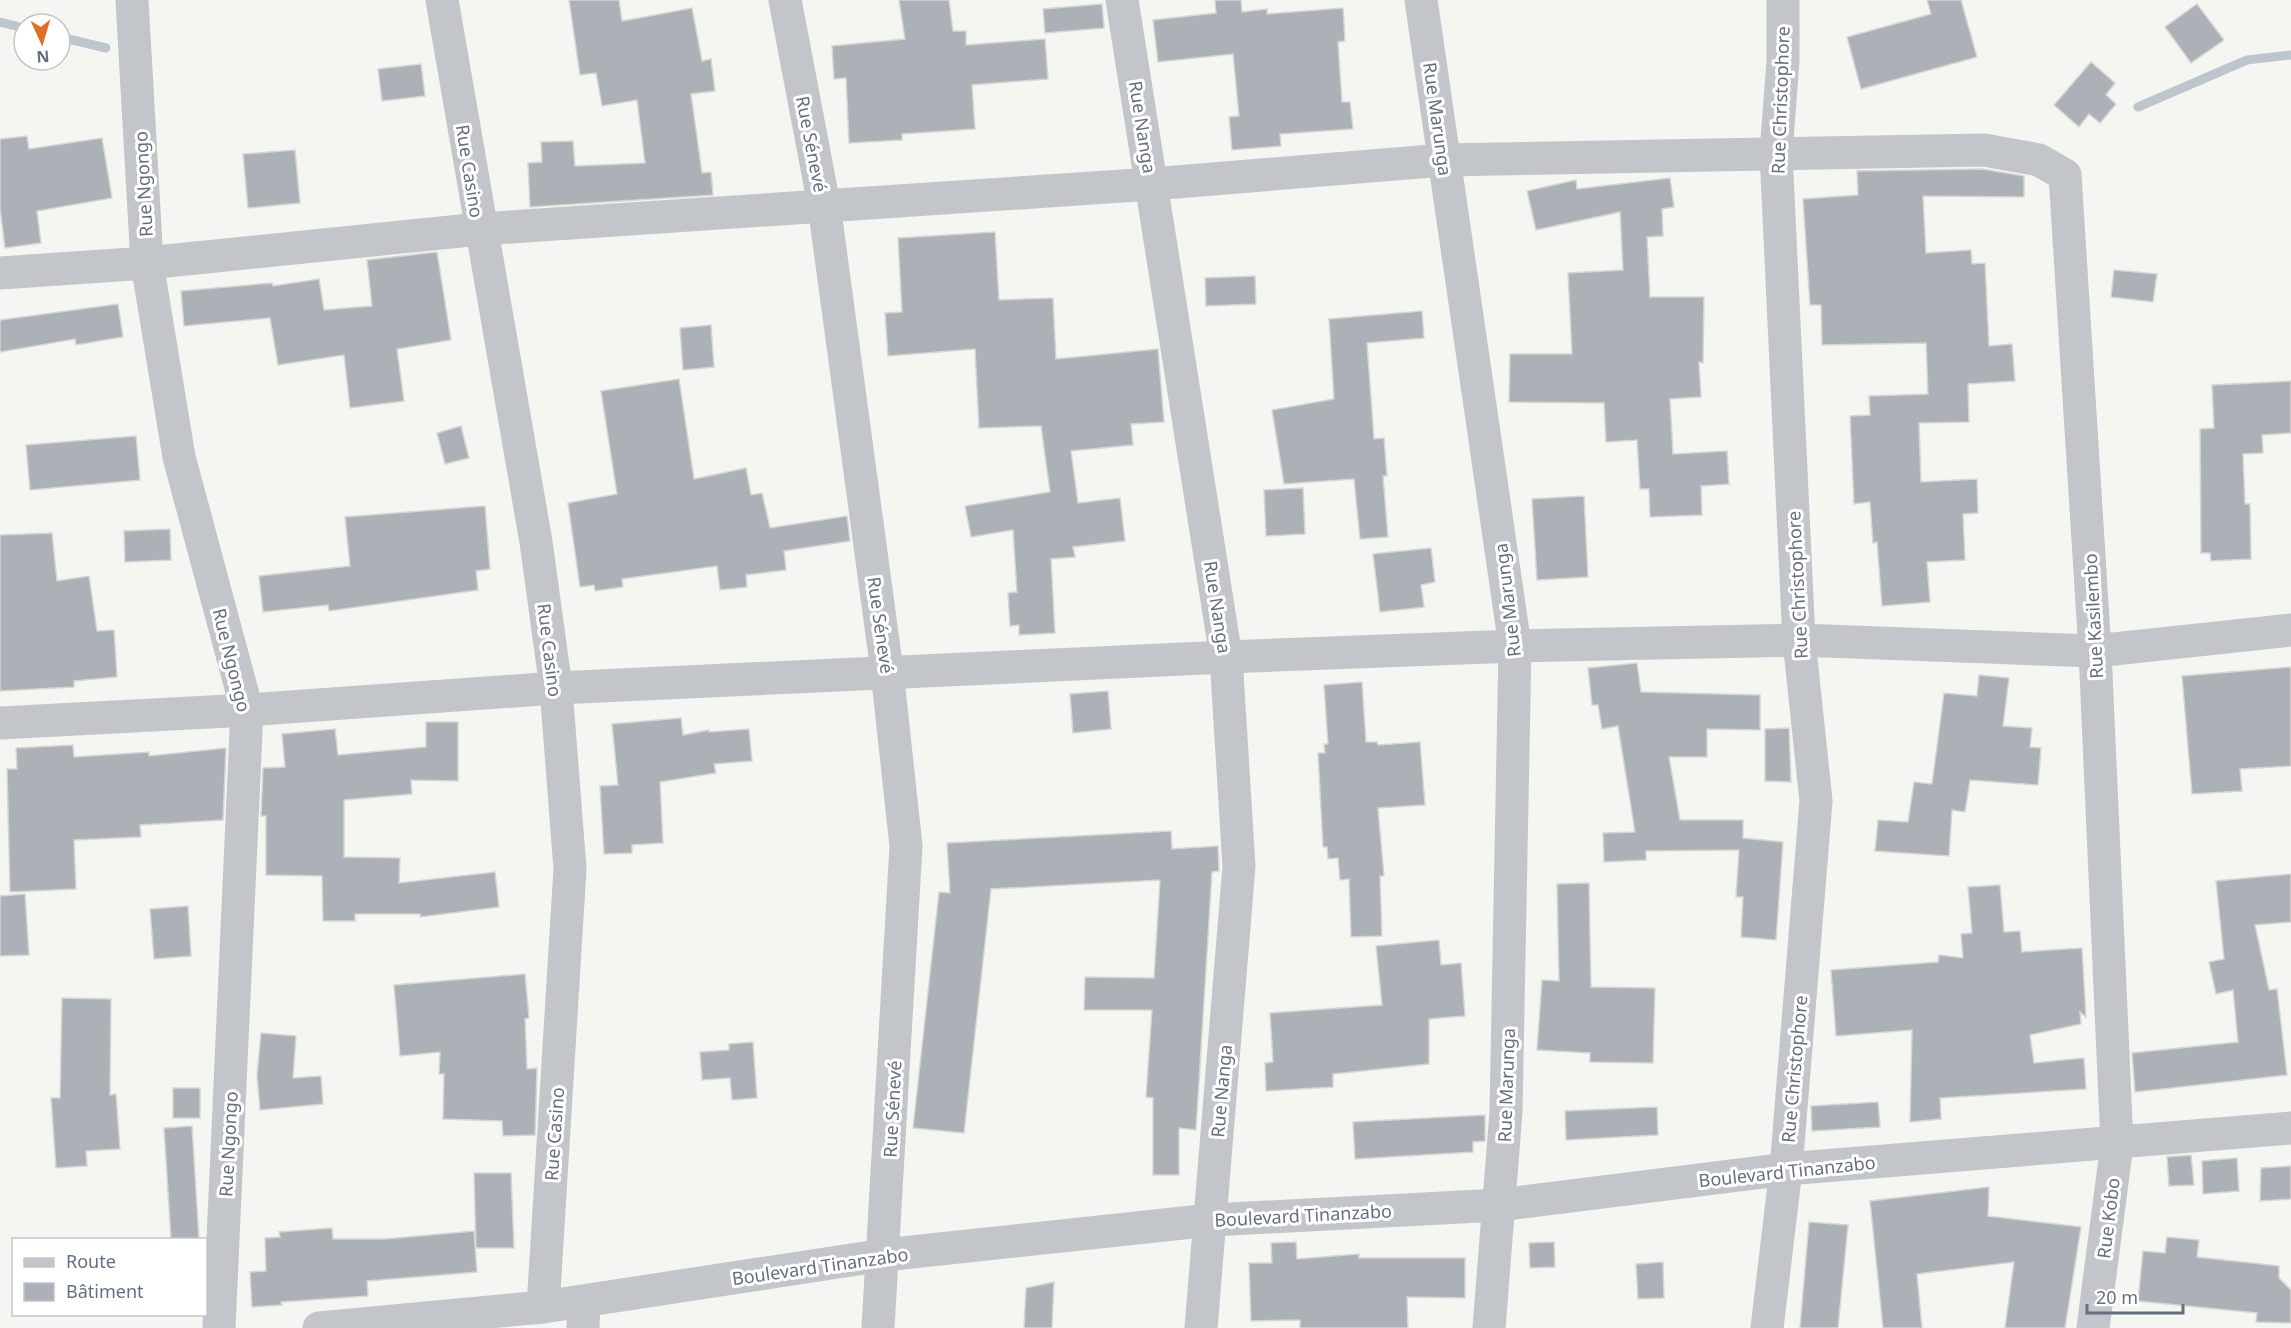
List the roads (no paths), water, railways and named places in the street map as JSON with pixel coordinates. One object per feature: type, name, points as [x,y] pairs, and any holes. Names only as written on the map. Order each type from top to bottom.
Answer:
[{"type":"street","name":"Rue Ngongo","points":[[132,0],[147,263],[179,457],[248,710],[219,1328]]},
{"type":"street","name":"Rue Casino","points":[[442,0],[536,542],[556,688],[570,869],[543,1307]]},
{"type":"street","name":"Rue Sénevé","points":[[785,0],[824,205],[887,671],[906,846],[878,1328]]},
{"type":"street","name":"Rue Nanga","points":[[1122,0],[1226,657],[1239,866],[1201,1328]]},
{"type":"street","name":"Rue Marunga","points":[[1421,0],[1515,646],[1506,1112],[1489,1328]]},
{"type":"street","name":"Rue Christophore","points":[[1767,1328],[1786,1169],[1816,801],[1799,640],[1776,153],[1783,61],[1783,0]]},
{"type":"street","name":"Rue Kasilembo","points":[[1776,153],[1984,150],[2039,160],[2066,175],[2095,651],[2117,1144]]},
{"type":"street","points":[[0,273],[147,263],[480,229],[1152,184],[1444,160],[1776,153]]},
{"type":"street","points":[[0,723],[248,710],[556,688],[1226,657],[1515,646],[1799,640],[2095,651],[2291,630]]},
{"type":"street","name":"Boulevard Tinanzabo","points":[[319,1328],[543,1307],[584,1315],[884,1255],[1211,1220],[1500,1205],[1786,1169],[2117,1144],[2291,1128]]},
{"type":"street","name":"Rue Kobo","points":[[2093,1328],[2117,1144]]},
{"type":"waterway","points":[[0,22],[12,25]]},
{"type":"waterway","points":[[72,40],[106,48]]},
{"type":"waterway","points":[[2138,107],[2247,60],[2291,55]]}]
